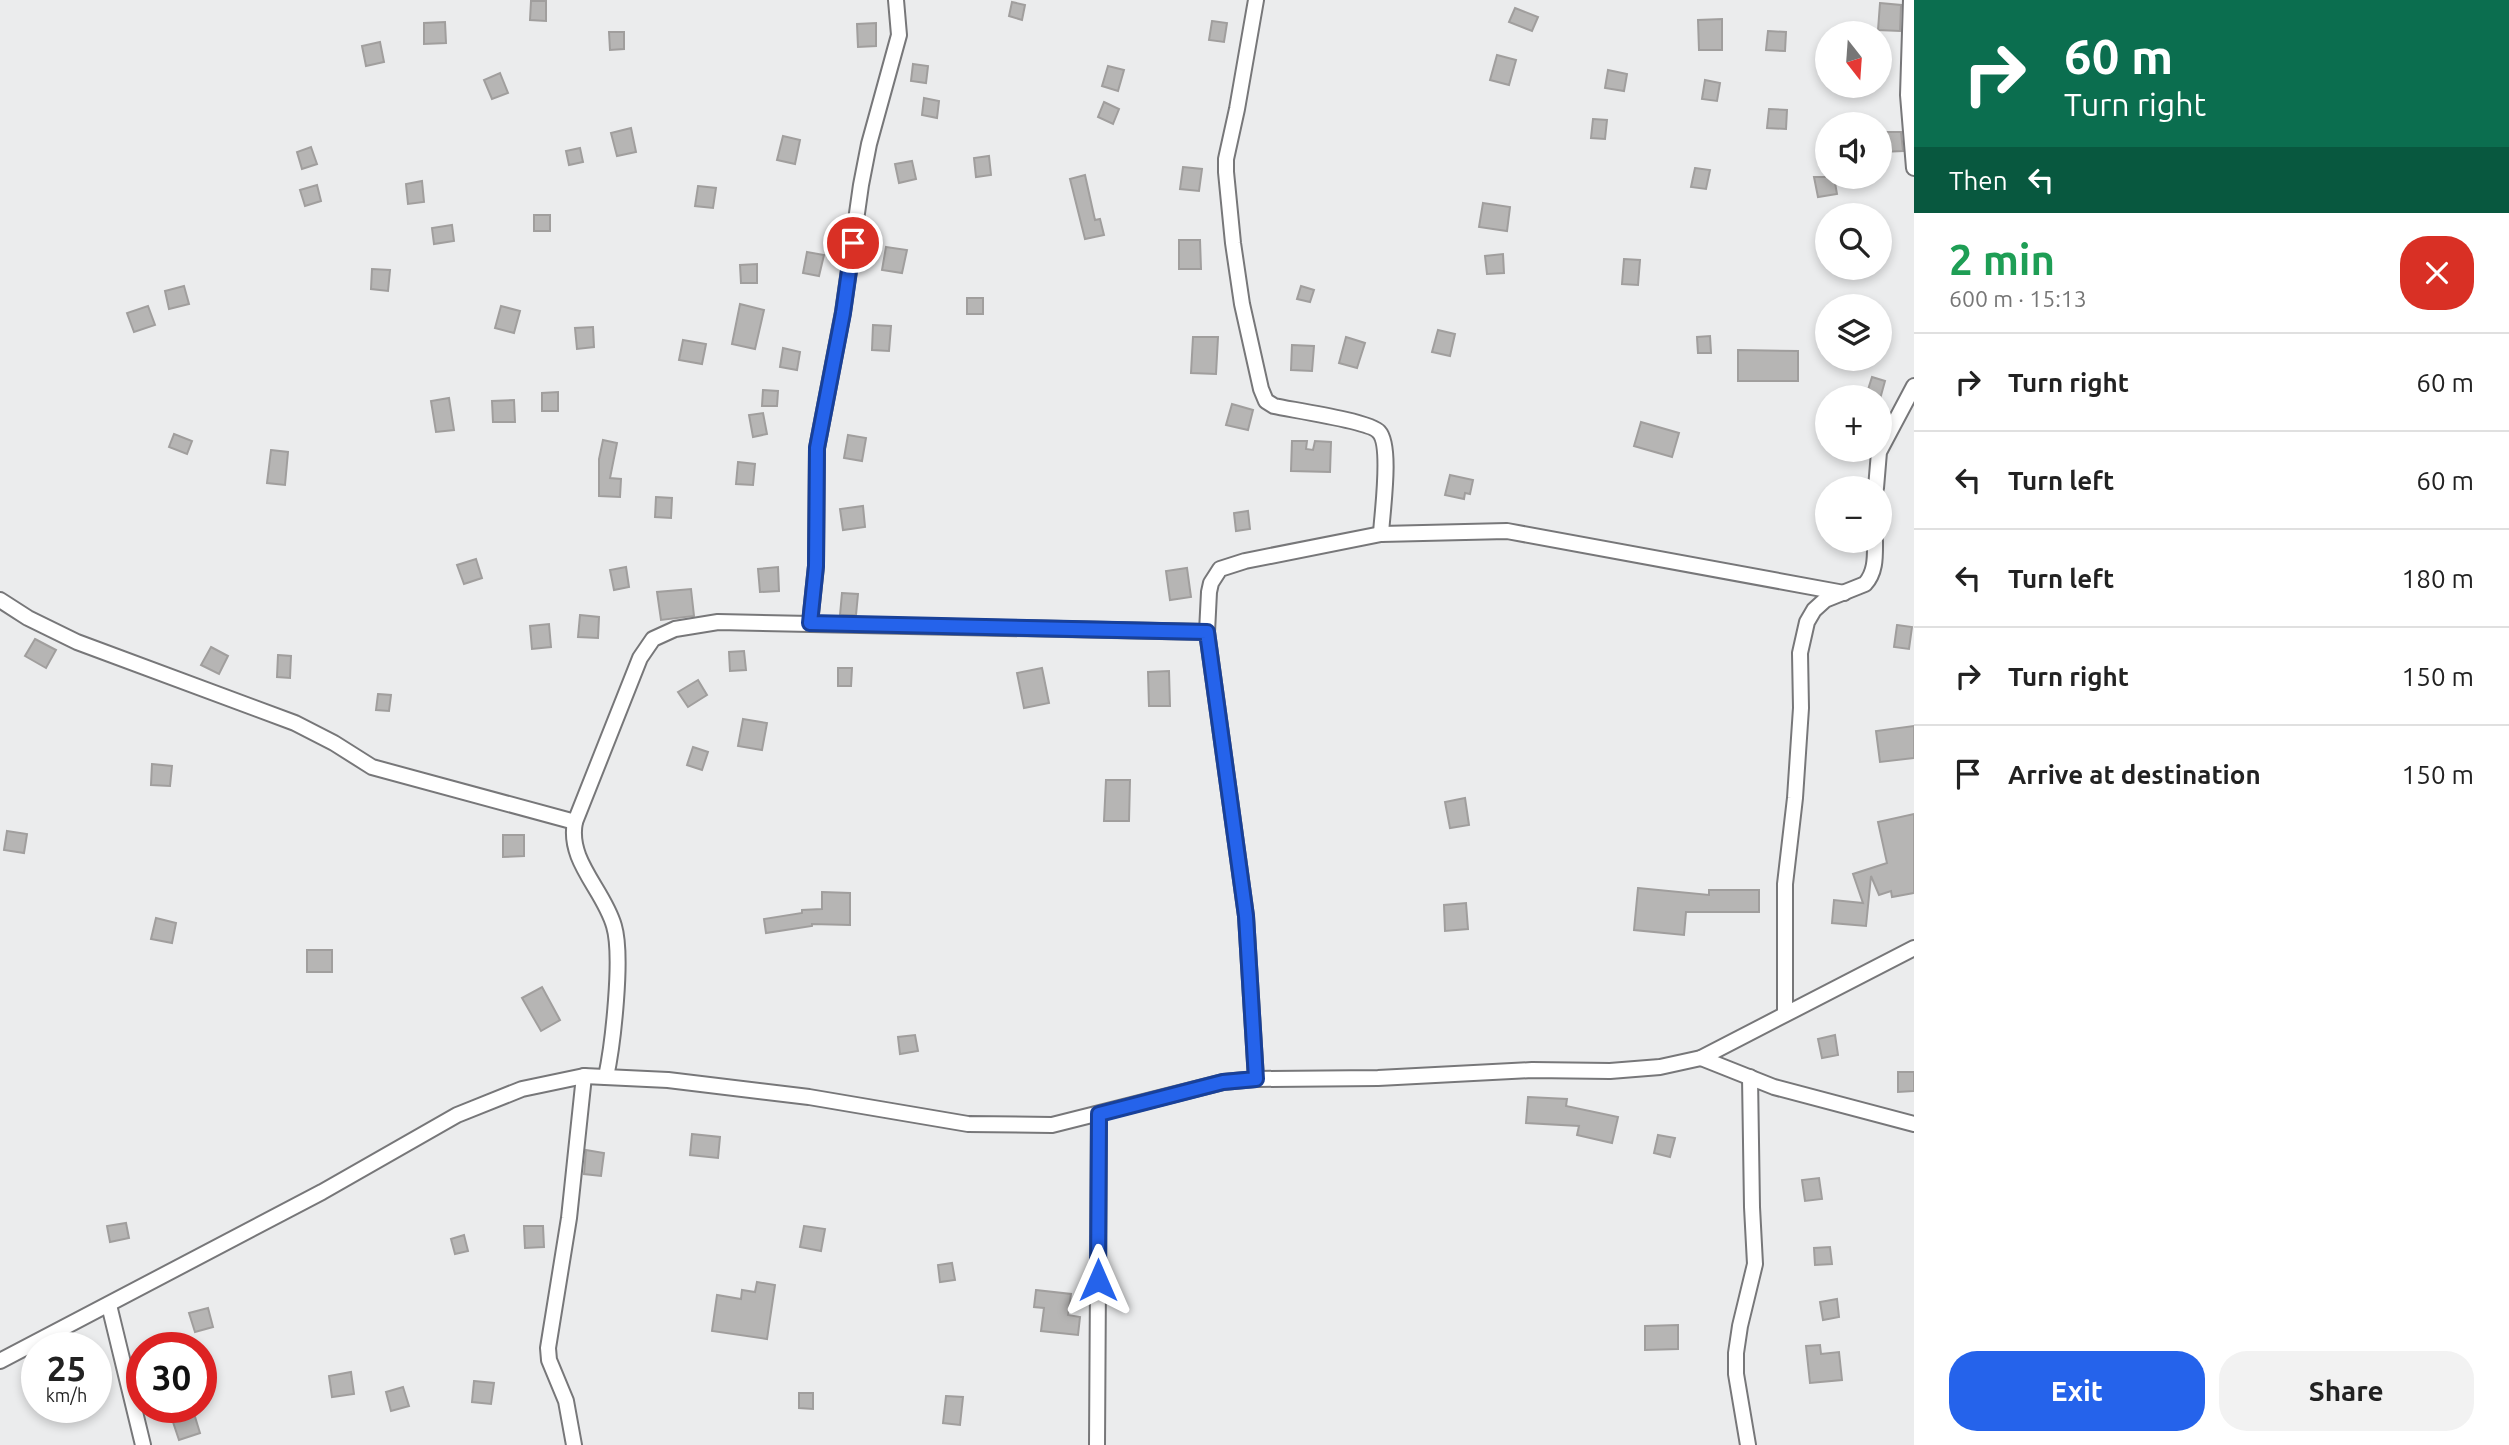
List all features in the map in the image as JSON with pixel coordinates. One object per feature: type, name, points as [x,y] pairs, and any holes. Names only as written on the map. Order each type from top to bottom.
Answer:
[{"type":"street","points":[[810,623],[816,566],[817,448],[843,313],[869,144],[900,35],[896,0]]},
{"type":"street","points":[[1256,0],[1226,159],[1226,172],[1242,304],[1261,389],[1266,401],[1274,406],[1354,422],[1380,432],[1385,448],[1381,534]]},
{"type":"street","points":[[1911,0],[1908,95],[1914,168]]},
{"type":"street","points":[[1877,476],[1879,453],[1914,386]]},
{"type":"street","points":[[1256,1079],[1246,916],[1207,632],[1209,592],[1220,569],[1245,561],[1381,534],[1507,530],[1844,593]]},
{"type":"street","points":[[1785,1014],[1785,884],[1795,798],[1801,708],[1800,653],[1807,622],[1814,610],[1825,600],[1865,584],[1870,579],[1875,553]]},
{"type":"street","points":[[0,600],[28,618],[77,642],[295,723],[372,767],[575,822]]},
{"type":"street","points":[[606,1077],[611,1053],[616,979],[615,929],[601,895],[575,851],[572,835],[640,658],[653,639],[675,629],[718,622],[1207,632]]},
{"type":"street","points":[[0,1361],[322,1192],[457,1115],[522,1089],[584,1076],[668,1080],[809,1097],[968,1124],[1052,1125],[1223,1082],[1532,1070],[1610,1072],[1660,1067],[1701,1058],[1914,948]]},
{"type":"street","points":[[1701,1058],[1774,1087],[1914,1125]]},
{"type":"street","points":[[574,1445],[566,1401],[549,1360],[548,1348],[569,1218],[584,1076]]},
{"type":"street","points":[[1748,1445],[1738,1385],[1736,1353],[1755,1264],[1751,1196],[1751,1077]]},
{"type":"street","points":[[1097,1445],[1099,1114]]},
{"type":"street","points":[[109,1305],[143,1445]]},
{"type":"building","points":[[531,1],[546,1],[546,21],[530,20]]},
{"type":"building","points":[[1012,2],[1025,5],[1022,20],[1009,16]]},
{"type":"building","points":[[1880,3],[1901,5],[1900,31],[1892,31],[1892,21],[1879,21]]},
{"type":"building","points":[[1515,8],[1538,17],[1532,31],[1509,22]]},
{"type":"building","points":[[1722,19],[1722,50],[1699,50],[1698,20]]},
{"type":"building","points":[[1212,21],[1227,23],[1224,42],[1209,40]]},
{"type":"building","points":[[445,22],[446,43],[424,44],[424,23]]},
{"type":"building","points":[[876,23],[876,46],[858,47],[857,24]]},
{"type":"building","points":[[1768,31],[1786,32],[1785,51],[1766,50]]},
{"type":"building","points":[[609,32],[624,32],[624,49],[610,50]]},
{"type":"building","points":[[380,42],[384,62],[366,66],[362,46]]},
{"type":"building","points":[[1497,55],[1516,60],[1509,85],[1490,80]]},
{"type":"building","points":[[913,64],[928,66],[926,83],[911,81]]},
{"type":"building","points":[[1108,66],[1124,70],[1118,91],[1102,86]]},
{"type":"building","points":[[1608,70],[1627,74],[1624,91],[1605,88]]},
{"type":"building","points":[[500,73],[508,93],[492,99],[484,80]]},
{"type":"building","points":[[1705,80],[1720,83],[1717,101],[1702,99]]},
{"type":"building","points":[[924,98],[939,101],[937,118],[922,115]]},
{"type":"building","points":[[1104,102],[1119,109],[1113,124],[1098,117]]},
{"type":"building","points":[[1769,109],[1787,110],[1786,129],[1767,128]]},
{"type":"building","points":[[1593,119],[1607,120],[1605,139],[1591,138]]},
{"type":"building","points":[[631,128],[636,152],[617,156],[611,133]]},
{"type":"building","points":[[1892,132],[1901,132],[1903,151],[1892,151]]},
{"type":"building","points":[[783,136],[800,140],[795,164],[777,160]]},
{"type":"building","points":[[311,147],[317,164],[302,169],[297,152]]},
{"type":"building","points":[[580,148],[583,162],[569,165],[566,151]]},
{"type":"building","points":[[989,156],[991,175],[976,177],[974,158]]},
{"type":"building","points":[[912,161],[916,179],[899,183],[895,164]]},
{"type":"building","points":[[1183,167],[1202,169],[1199,191],[1180,189]]},
{"type":"building","points":[[1695,168],[1710,170],[1706,189],[1691,187]]},
{"type":"building","points":[[1085,175],[1095,220],[1100,219],[1104,235],[1085,239],[1070,179]]},
{"type":"building","points":[[422,181],[424,202],[408,204],[406,184]]},
{"type":"building","points":[[317,185],[321,201],[305,206],[300,190]]},
{"type":"building","points":[[698,186],[716,188],[713,208],[695,206]]},
{"type":"building","points":[[1816,189],[1836,189],[1837,194],[1818,197]]},
{"type":"building","points":[[1483,203],[1510,207],[1507,231],[1479,227]]},
{"type":"building","points":[[534,215],[550,215],[550,231],[534,231]]},
{"type":"building","points":[[452,225],[454,241],[434,244],[432,228]]},
{"type":"building","points":[[1179,240],[1200,240],[1201,269],[1179,269]]},
{"type":"building","points":[[886,247],[907,250],[902,273],[882,270]]},
{"type":"building","points":[[807,252],[824,255],[819,276],[803,273]]},
{"type":"building","points":[[1503,254],[1504,273],[1487,274],[1485,256]]},
{"type":"building","points":[[1624,259],[1640,260],[1638,285],[1622,284]]},
{"type":"building","points":[[757,264],[757,283],[741,283],[740,265]]},
{"type":"building","points":[[372,269],[390,270],[388,291],[371,289]]},
{"type":"building","points":[[184,286],[189,304],[169,309],[165,291]]},
{"type":"building","points":[[1301,286],[1314,290],[1310,302],[1297,299]]},
{"type":"building","points":[[967,298],[983,298],[983,314],[967,314]]},
{"type":"building","points":[[740,304],[764,310],[755,349],[732,344]]},
{"type":"building","points":[[148,306],[155,325],[134,332],[127,313]]},
{"type":"building","points":[[501,306],[520,311],[514,333],[495,328]]},
{"type":"building","points":[[873,325],[891,326],[889,351],[872,350]]},
{"type":"building","points":[[593,327],[594,347],[577,349],[575,328]]},
{"type":"building","points":[[1438,330],[1455,334],[1450,356],[1432,352]]},
{"type":"building","points":[[1710,336],[1711,353],[1698,353],[1697,337]]},
{"type":"building","points":[[1193,337],[1218,337],[1216,374],[1191,373]]},
{"type":"building","points":[[1346,337],[1365,343],[1357,368],[1339,363]]},
{"type":"building","points":[[683,340],[706,344],[702,364],[679,360]]},
{"type":"building","points":[[1292,345],[1314,346],[1312,371],[1291,370]]},
{"type":"building","points":[[783,348],[800,352],[797,370],[780,367]]},
{"type":"building","points":[[1738,350],[1798,351],[1798,381],[1738,381]]},
{"type":"building","points":[[1872,377],[1885,381],[1884,385],[1869,385]]},
{"type":"building","points":[[763,390],[778,391],[777,406],[762,406]]},
{"type":"building","points":[[558,392],[558,411],[542,411],[542,393]]},
{"type":"building","points":[[449,398],[454,430],[436,432],[431,401]]},
{"type":"building","points":[[514,400],[515,422],[493,422],[492,401]]},
{"type":"building","points":[[1232,404],[1253,410],[1248,430],[1226,425]]},
{"type":"building","points":[[763,413],[767,434],[753,437],[749,415]]},
{"type":"building","points":[[1641,422],[1679,433],[1672,457],[1634,446]]},
{"type":"building","points":[[174,434],[192,441],[187,454],[169,447]]},
{"type":"building","points":[[848,435],[866,438],[862,461],[844,458]]},
{"type":"building","points":[[603,440],[617,443],[610,478],[621,479],[620,497],[599,496],[599,459]]},
{"type":"building","points":[[1292,441],[1307,441],[1306,449],[1313,450],[1315,441],[1331,442],[1330,472],[1291,471]]},
{"type":"building","points":[[271,450],[288,452],[285,485],[267,483]]},
{"type":"building","points":[[738,462],[755,464],[753,485],[736,484]]},
{"type":"building","points":[[1450,475],[1473,480],[1470,494],[1465,493],[1464,499],[1445,495]]},
{"type":"building","points":[[656,497],[672,498],[671,518],[655,517]]},
{"type":"building","points":[[863,506],[865,527],[843,530],[840,509]]},
{"type":"building","points":[[1248,511],[1250,529],[1236,531],[1234,513]]},
{"type":"building","points":[[476,559],[482,578],[464,584],[457,565]]},
{"type":"building","points":[[626,567],[629,587],[614,590],[610,570]]},
{"type":"building","points":[[778,567],[779,591],[760,592],[758,569]]},
{"type":"building","points":[[1187,568],[1191,597],[1170,600],[1166,571]]},
{"type":"building","points":[[691,589],[694,616],[661,620],[657,592]]},
{"type":"building","points":[[842,593],[858,594],[856,615],[840,615]]},
{"type":"building","points":[[580,615],[599,617],[598,638],[578,637]]},
{"type":"building","points":[[549,624],[551,647],[532,649],[530,626]]},
{"type":"building","points":[[1897,625],[1912,627],[1909,649],[1894,647]]},
{"type":"building","points":[[35,639],[56,650],[46,668],[25,656]]},
{"type":"building","points":[[211,647],[228,656],[219,674],[201,665]]},
{"type":"building","points":[[744,651],[746,670],[730,671],[729,652]]},
{"type":"building","points":[[278,655],[291,656],[290,678],[277,677]]},
{"type":"building","points":[[838,668],[852,668],[851,686],[838,686]]},
{"type":"building","points":[[1042,668],[1049,703],[1024,708],[1017,673]]},
{"type":"building","points":[[1169,671],[1170,706],[1149,706],[1148,672]]},
{"type":"building","points":[[698,680],[707,695],[688,707],[678,692]]},
{"type":"building","points":[[378,694],[391,695],[389,711],[376,710]]},
{"type":"building","points":[[743,719],[767,723],[762,750],[738,746]]},
{"type":"building","points":[[1914,726],[1914,758],[1880,762],[1876,731]]},
{"type":"building","points":[[693,747],[708,752],[702,770],[687,765]]},
{"type":"building","points":[[152,764],[172,766],[170,786],[151,785]]},
{"type":"building","points":[[1106,780],[1130,780],[1129,821],[1104,821]]},
{"type":"building","points":[[1465,798],[1469,825],[1450,828],[1445,802]]},
{"type":"building","points":[[1914,814],[1914,893],[1892,897],[1891,891],[1879,895],[1871,876],[1866,926],[1832,923],[1834,900],[1863,903],[1853,874],[1887,863],[1878,822]]},
{"type":"building","points":[[7,831],[27,834],[24,853],[4,850]]},
{"type":"building","points":[[503,835],[524,835],[524,856],[503,857]]},
{"type":"building","points":[[1638,888],[1709,895],[1709,890],[1759,890],[1759,912],[1686,912],[1684,935],[1634,930]]},
{"type":"building","points":[[822,892],[850,893],[850,925],[812,924],[766,933],[764,919],[802,913],[802,910],[822,909]]},
{"type":"building","points":[[1466,903],[1468,929],[1445,931],[1444,905]]},
{"type":"building","points":[[156,918],[176,923],[172,943],[151,939]]},
{"type":"building","points":[[307,950],[332,950],[332,972],[307,972]]},
{"type":"building","points":[[542,987],[560,1020],[541,1031],[522,998]]},
{"type":"building","points":[[915,1035],[918,1051],[900,1054],[898,1037]]},
{"type":"building","points":[[1835,1035],[1838,1055],[1822,1058],[1818,1039]]},
{"type":"building","points":[[1898,1072],[1914,1072],[1914,1091],[1898,1092]]},
{"type":"building","points":[[1528,1097],[1567,1099],[1566,1106],[1618,1117],[1612,1143],[1577,1135],[1579,1126],[1526,1123]]},
{"type":"building","points":[[692,1134],[720,1137],[718,1158],[690,1155]]},
{"type":"building","points":[[1658,1135],[1675,1138],[1670,1157],[1654,1153]]},
{"type":"building","points":[[586,1150],[604,1153],[601,1176],[584,1174]]},
{"type":"building","points":[[1819,1178],[1822,1199],[1805,1201],[1802,1180]]},
{"type":"building","points":[[126,1223],[129,1238],[110,1242],[107,1226]]},
{"type":"building","points":[[524,1226],[543,1226],[544,1247],[525,1248]]},
{"type":"building","points":[[804,1226],[825,1229],[821,1251],[800,1247]]},
{"type":"building","points":[[464,1235],[468,1251],[455,1254],[451,1239]]},
{"type":"building","points":[[1830,1247],[1832,1264],[1815,1265],[1814,1248]]},
{"type":"building","points":[[952,1263],[955,1280],[940,1282],[938,1265]]},
{"type":"building","points":[[757,1282],[775,1285],[767,1339],[712,1331],[717,1295],[741,1299],[742,1290],[755,1292]]},
{"type":"building","points":[[1036,1290],[1071,1294],[1068,1315],[1080,1317],[1078,1335],[1041,1331],[1044,1308],[1034,1307]]},
{"type":"building","points":[[1837,1299],[1839,1317],[1823,1320],[1820,1302]]},
{"type":"building","points":[[208,1308],[213,1327],[195,1332],[189,1313]]},
{"type":"building","points":[[1678,1325],[1678,1349],[1645,1350],[1645,1326]]},
{"type":"building","points":[[1820,1345],[1821,1354],[1839,1352],[1842,1380],[1810,1383],[1806,1346]]},
{"type":"building","points":[[351,1372],[354,1394],[332,1397],[329,1376]]},
{"type":"building","points":[[474,1381],[494,1383],[491,1404],[472,1402]]},
{"type":"building","points":[[403,1387],[409,1406],[391,1411],[386,1392]]},
{"type":"building","points":[[799,1393],[813,1393],[813,1409],[799,1408]]},
{"type":"building","points":[[946,1396],[963,1397],[960,1425],[943,1423]]},
{"type":"building","points":[[173,1423],[197,1423],[200,1433],[179,1440]]},
{"type":"route","points":[[853,243],[843,313],[817,448],[816,566],[810,623],[1207,632],[1246,916],[1256,1079],[1223,1082],[1099,1114],[1098,1280]]}]
